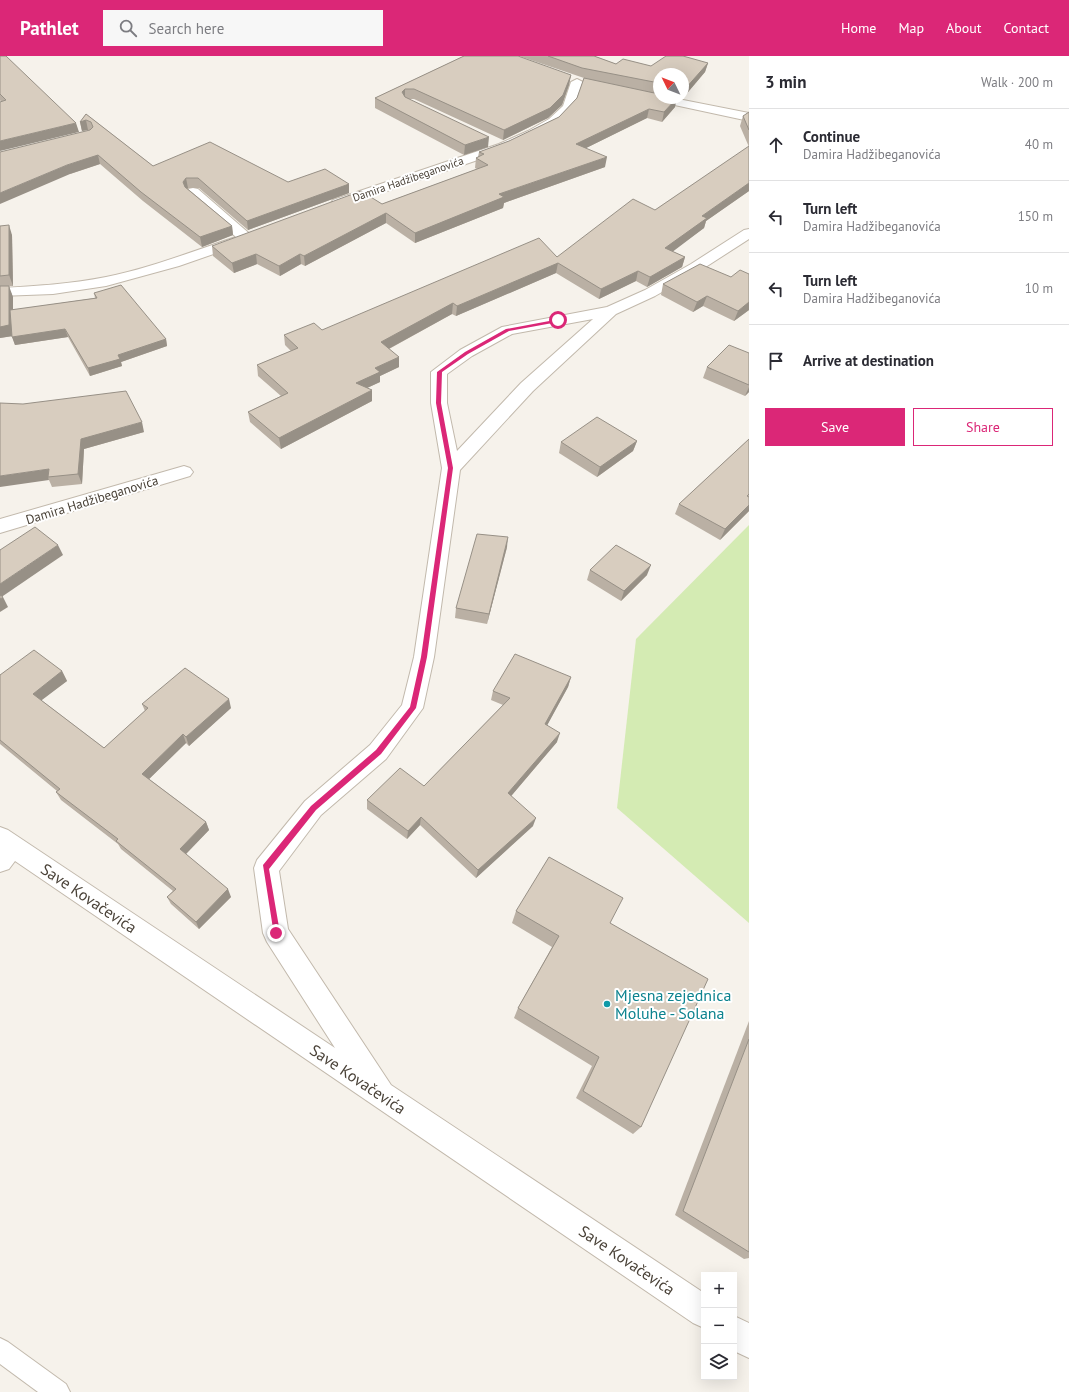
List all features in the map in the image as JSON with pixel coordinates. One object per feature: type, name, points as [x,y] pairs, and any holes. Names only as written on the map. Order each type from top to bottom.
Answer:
[{"type":"street","name":"Damira Hadžibeganovića","points":[[325,208],[503,147],[532,134],[553,122],[568,107],[577,81]]},
{"type":"street","points":[[638,94],[747,115]]},
{"type":"street","points":[[489,140],[503,147]]},
{"type":"street","points":[[0,292],[61,289],[125,276],[193,258],[252,236],[193,192]]},
{"type":"street","points":[[380,1093],[276,933],[266,868],[313,808],[378,752],[412,708],[424,657],[451,468],[439,403],[439,372],[466,353],[507,330],[611,311],[650,293],[696,267],[749,233]]},
{"type":"street","points":[[451,468],[526,386],[611,311]]},
{"type":"street","name":"Damira Hadžibeganovića","points":[[0,526],[184,472]]},
{"type":"street","name":"Save Kovačevića","points":[[4,849],[380,1093],[701,1310]]},
{"type":"lane","points":[[0,1350],[58,1392]]},
{"type":"green space","points":[[749,525],[749,923],[617,808],[636,639]]},
{"type":"building","points":[[0,56],[6,56],[76,123],[0,141],[0,102],[6,100],[0,94]]},
{"type":"building","points":[[464,56],[518,56],[571,75],[563,95],[550,108],[504,130],[414,89],[405,89],[402,92],[405,97],[489,137],[465,145],[375,98]]},
{"type":"building","points":[[548,56],[594,56],[616,64],[623,59],[651,66],[666,56],[683,56],[708,63],[689,84],[689,68],[653,68],[653,82],[582,68]]},
{"type":"building","points":[[584,78],[653,93],[653,104],[671,104],[664,112],[649,109],[576,144],[607,157],[499,194],[504,197],[415,233],[386,213],[304,256],[300,254],[279,266],[256,254],[232,263],[212,246],[361,191],[382,204],[488,165],[476,158],[484,154],[479,152],[509,141],[559,117],[577,98]]},
{"type":"building","points":[[749,112],[749,130],[743,116]]},
{"type":"building","points":[[86,114],[153,166],[210,142],[288,182],[325,169],[349,184],[247,221],[198,178],[186,178],[183,182],[185,187],[232,226],[200,237],[141,192],[98,155],[67,165],[0,193],[0,152],[90,130],[93,127],[91,122],[86,120],[80,122]]},
{"type":"building","points":[[749,146],[749,183],[702,216],[707,218],[665,248],[685,257],[650,277],[638,271],[601,289],[558,263],[457,306],[453,303],[381,342],[399,357],[375,368],[380,372],[356,383],[372,390],[279,438],[248,412],[288,393],[257,365],[298,348],[284,335],[314,323],[322,330],[539,238],[557,257],[633,199],[655,210]]},
{"type":"building","points":[[9,225],[9,275],[0,276],[0,226]]},
{"type":"building","points":[[700,264],[731,277],[740,270],[749,274],[749,302],[738,311],[707,296],[697,302],[663,284]]},
{"type":"building","points":[[121,285],[166,339],[118,355],[120,359],[88,368],[65,329],[12,337],[10,310],[97,298],[94,293]]},
{"type":"building","points":[[0,286],[9,286],[9,325],[0,327]]},
{"type":"building","points":[[729,345],[749,353],[749,385],[707,367]]},
{"type":"building","points":[[126,391],[142,422],[81,439],[78,474],[48,477],[49,469],[0,476],[0,403],[23,404]]},
{"type":"building","points":[[597,417],[637,441],[600,467],[561,442]]},
{"type":"building","points":[[749,439],[749,494],[747,496],[749,497],[749,505],[725,529],[679,504]]},
{"type":"building","points":[[35,527],[58,545],[0,584],[0,550]]},
{"type":"building","points":[[477,534],[508,537],[489,614],[456,608]]},
{"type":"building","points":[[616,545],[651,565],[624,591],[590,570]]},
{"type":"building","points":[[34,650],[62,671],[33,694],[104,748],[148,708],[142,704],[185,668],[229,699],[186,737],[183,734],[142,774],[206,822],[180,849],[228,889],[196,922],[167,897],[176,889],[116,841],[118,839],[56,792],[60,789],[0,740],[0,675]]},
{"type":"building","points":[[515,654],[571,677],[545,724],[560,733],[508,793],[536,818],[478,870],[421,817],[408,831],[367,800],[400,768],[424,786],[510,698],[493,691]]},
{"type":"building","name":"Mjesna zejednica Moluhe - Solana","points":[[549,857],[623,898],[610,923],[708,979],[641,1127],[583,1091],[599,1057],[518,1008],[559,936],[516,911]]},
{"type":"building","points":[[749,1039],[749,1252],[683,1211]]},
{"type":"place","name":"Mjesna zejednica Moluhe - Solana","points":[[607,1004]]},
{"type":"route","points":[[276,933],[266,868],[313,808],[378,752],[412,708],[424,657],[451,468],[439,403],[439,372],[466,353],[507,330],[558,320]]}]
